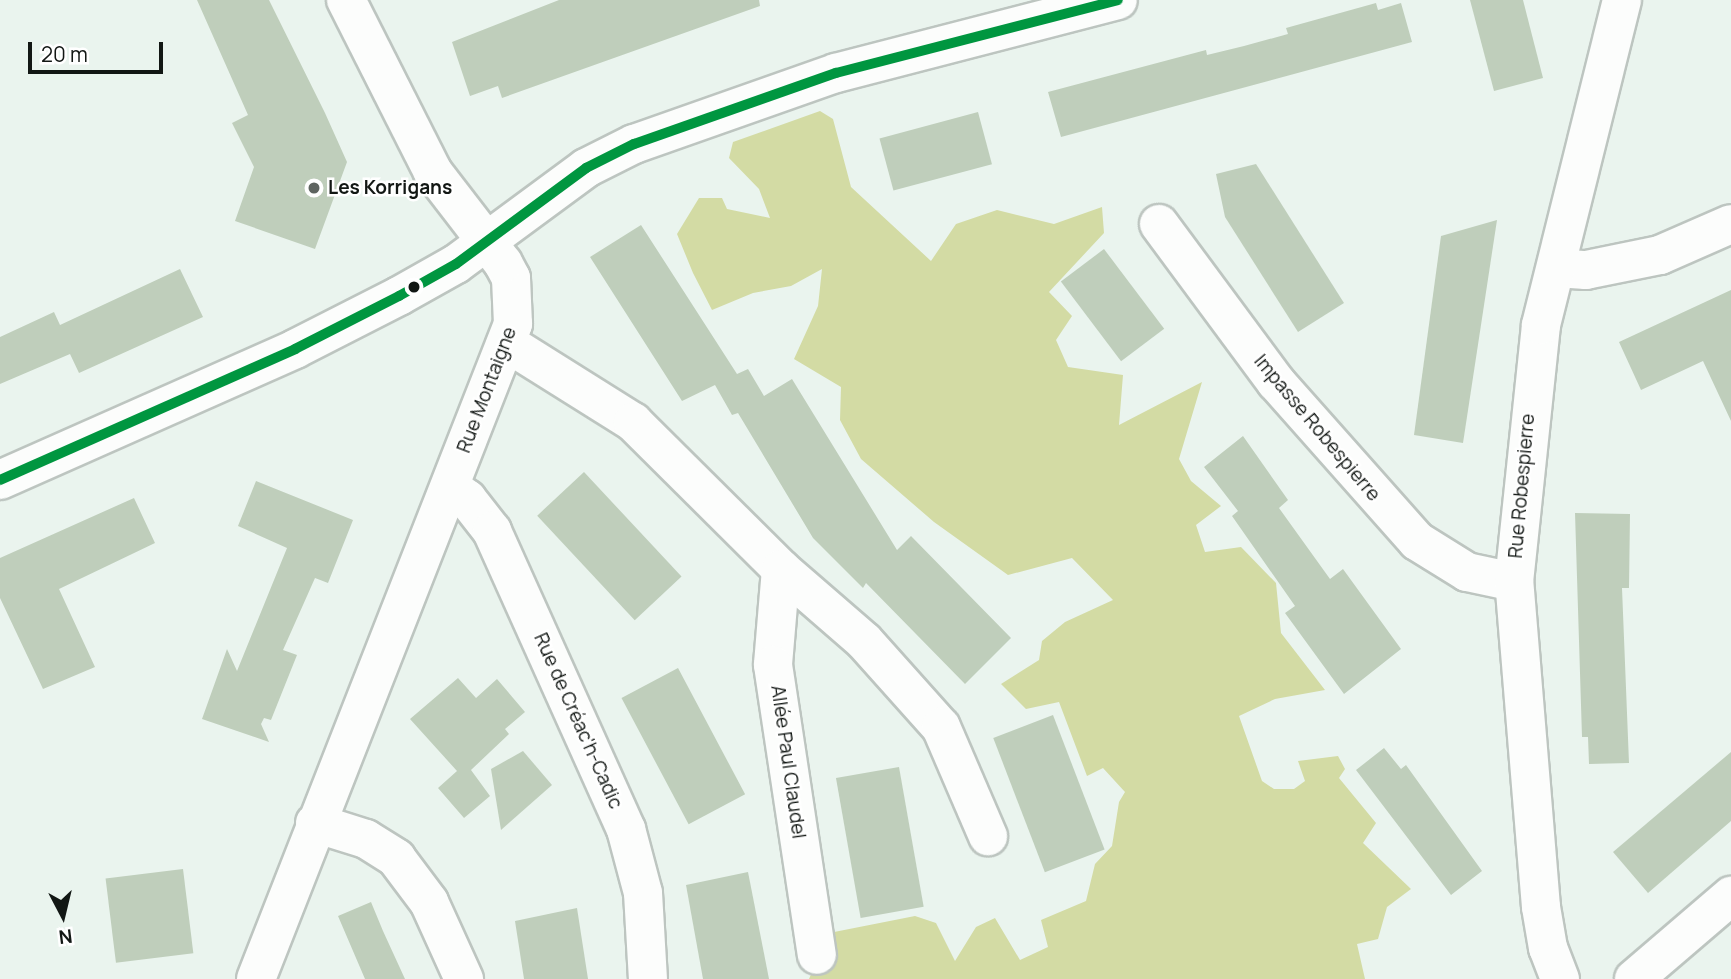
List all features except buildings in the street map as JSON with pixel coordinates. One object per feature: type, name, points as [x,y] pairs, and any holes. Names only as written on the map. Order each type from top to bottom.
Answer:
[{"type":"street","name":"Rue Montaigne","points":[[256,979],[315,823],[507,343],[515,307],[511,278],[489,239],[428,163],[346,0]]},
{"type":"street","points":[[0,480],[295,349],[399,296],[489,239],[586,168],[701,117],[836,73],[1118,0]]},
{"type":"street","name":"Rue Robespierre","points":[[1560,979],[1548,948],[1541,907],[1514,582],[1532,378],[1556,268],[1622,0]]},
{"type":"street","name":"Impasse Robespierre","points":[[1159,224],[1276,382],[1409,532],[1466,572],[1514,582]]},
{"type":"street","points":[[1556,268],[1586,270],[1660,256],[1731,224]]},
{"type":"street","points":[[507,343],[633,422],[781,569],[864,641],[941,727],[988,836]]},
{"type":"street","name":"Rue de Créac'h-Cadic","points":[[450,487],[467,499],[492,531],[626,829],[643,893],[648,979]]},
{"type":"street","name":"Allée Paul Claudel","points":[[781,569],[773,665],[817,955]]},
{"type":"street","points":[[315,823],[366,839],[396,858],[429,902],[464,979]]},
{"type":"street","points":[[1634,979],[1731,896]]},
{"type":"green space","points":[[820,111],[833,119],[851,187],[931,261],[956,224],[997,210],[1054,224],[1102,207],[1104,233],[1049,292],[1072,316],[1056,340],[1068,367],[1123,375],[1119,425],[1202,382],[1179,459],[1191,481],[1221,506],[1196,525],[1205,552],[1241,547],[1276,583],[1281,633],[1325,690],[1275,699],[1239,716],[1262,781],[1274,789],[1294,789],[1305,781],[1298,761],[1338,756],[1345,769],[1339,778],[1376,823],[1363,843],[1411,889],[1387,907],[1378,939],[1357,944],[1365,979],[809,979],[829,933],[915,916],[936,923],[955,961],[976,927],[995,918],[1020,960],[1048,947],[1041,920],[1086,901],[1095,864],[1112,846],[1119,802],[1125,792],[1103,768],[1087,776],[1059,702],[1026,709],[1001,684],[1039,660],[1042,641],[1065,622],[1113,600],[1072,558],[1008,575],[934,522],[861,459],[840,420],[841,387],[794,359],[818,306],[822,269],[791,286],[753,293],[712,310],[693,273],[677,234],[699,198],[722,198],[727,209],[770,218],[759,189],[729,158],[733,142]]},
{"type":"transit line","points":[[0,480],[295,349],[399,296],[456,264],[586,168],[634,144],[836,73],[1118,0]]},
{"type":"place","name":"Les Korrigans","points":[[314,188]]}]
